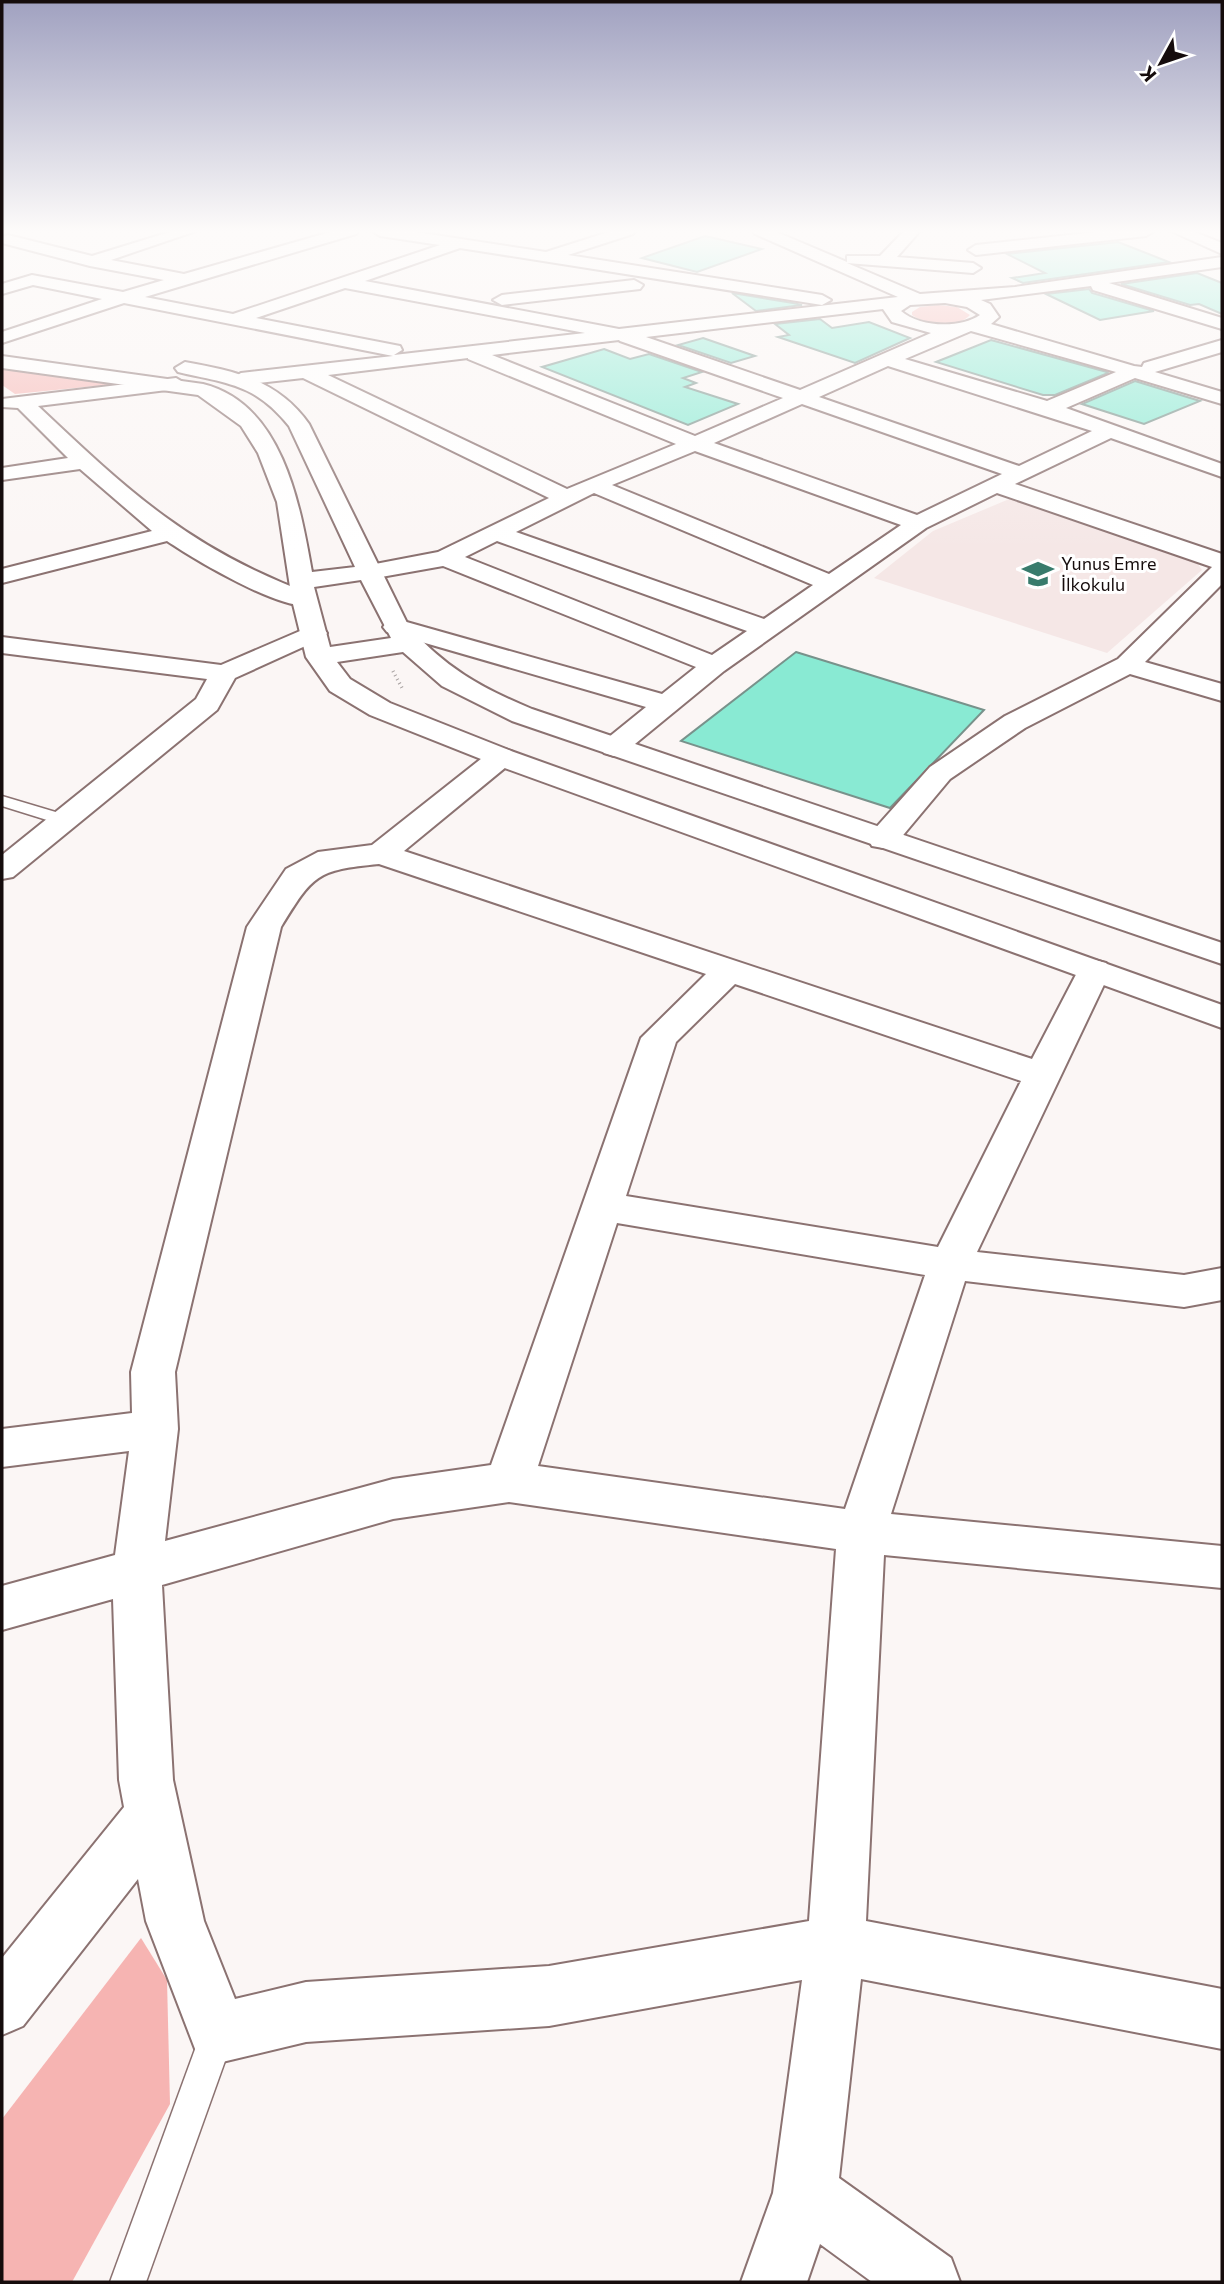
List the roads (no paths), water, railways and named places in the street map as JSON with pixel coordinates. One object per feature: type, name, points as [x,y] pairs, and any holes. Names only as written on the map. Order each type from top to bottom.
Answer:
[{"type":"street","points":[[327,338],[426,356]]},
{"type":"street","points":[[2,340],[176,375],[241,379],[426,356],[610,338]]},
{"type":"street","points":[[629,338],[800,399],[1020,473]]},
{"type":"street","points":[[10,401],[87,462],[129,502],[214,561],[258,584],[303,590],[370,572],[445,558],[593,485],[800,399],[886,359],[914,338]]},
{"type":"street","points":[[1009,338],[1222,389]]},
{"type":"street","points":[[1046,338],[1222,398]]},
{"type":"street","points":[[1048,408],[1143,369],[1222,346]]},
{"type":"street","points":[[469,353],[695,444],[918,523]]},
{"type":"street","points":[[886,359],[1048,408],[1222,471]]},
{"type":"street","points":[[2,362],[144,380],[176,375],[222,401],[249,422],[269,453],[288,502],[303,590],[316,645],[340,685],[380,709],[501,757],[1222,1017]]},
{"type":"street","points":[[307,372],[567,498]]},
{"type":"street","points":[[10,401],[176,375]]},
{"type":"street","points":[[241,379],[269,391],[281,400],[299,424],[402,635],[436,671],[488,701],[614,747],[1222,952]]},
{"type":"street","points":[[222,401],[269,391]]},
{"type":"street","points":[[614,747],[715,665],[918,523],[1110,430]]},
{"type":"street","points":[[2,474],[87,462]]},
{"type":"street","points":[[593,485],[832,584]]},
{"type":"street","points":[[995,485],[1222,562]]},
{"type":"street","points":[[2,576],[173,533]]},
{"type":"street","points":[[496,533],[767,629]]},
{"type":"street","points":[[445,558],[715,665]]},
{"type":"street","points":[[883,839],[940,773],[1015,722],[1127,666],[1222,570]]},
{"type":"street","points":[[2,645],[223,673],[316,645],[402,635],[665,704]]},
{"type":"street","points":[[1127,666],[1222,693]]},
{"type":"street","points":[[2,870],[207,704],[223,673]]},
{"type":"street","points":[[380,854],[501,757]]},
{"type":"street","points":[[1043,1074],[380,854],[329,859],[298,876],[264,927],[153,1372],[155,1429],[137,1570],[146,1780],[175,1921],[218,2034],[306,2012],[399,2003],[550,1996],[836,1945],[1222,2019]]},
{"type":"street","points":[[509,1482],[600,1206],[659,1038],[730,970]]},
{"type":"street","points":[[774,2282],[806,2193],[836,1945],[861,1532],[950,1264],[1094,970]]},
{"type":"street","points":[[600,1206],[950,1264],[1184,1291],[1222,1284]]},
{"type":"street","points":[[2,1448],[155,1429]]},
{"type":"street","points":[[2,1608],[393,1499],[509,1482],[861,1532],[1222,1567]]},
{"type":"street","points":[[2,2005],[153,1815]]},
{"type":"street","points":[[806,2193],[927,2282]]},
{"type":"lane","points":[[2,801],[63,820]]},
{"type":"lane","points":[[128,2282],[218,2034]]},
{"type":"place","name":"Yunus Emre İlkokulu","points":[[1038,574]]}]
